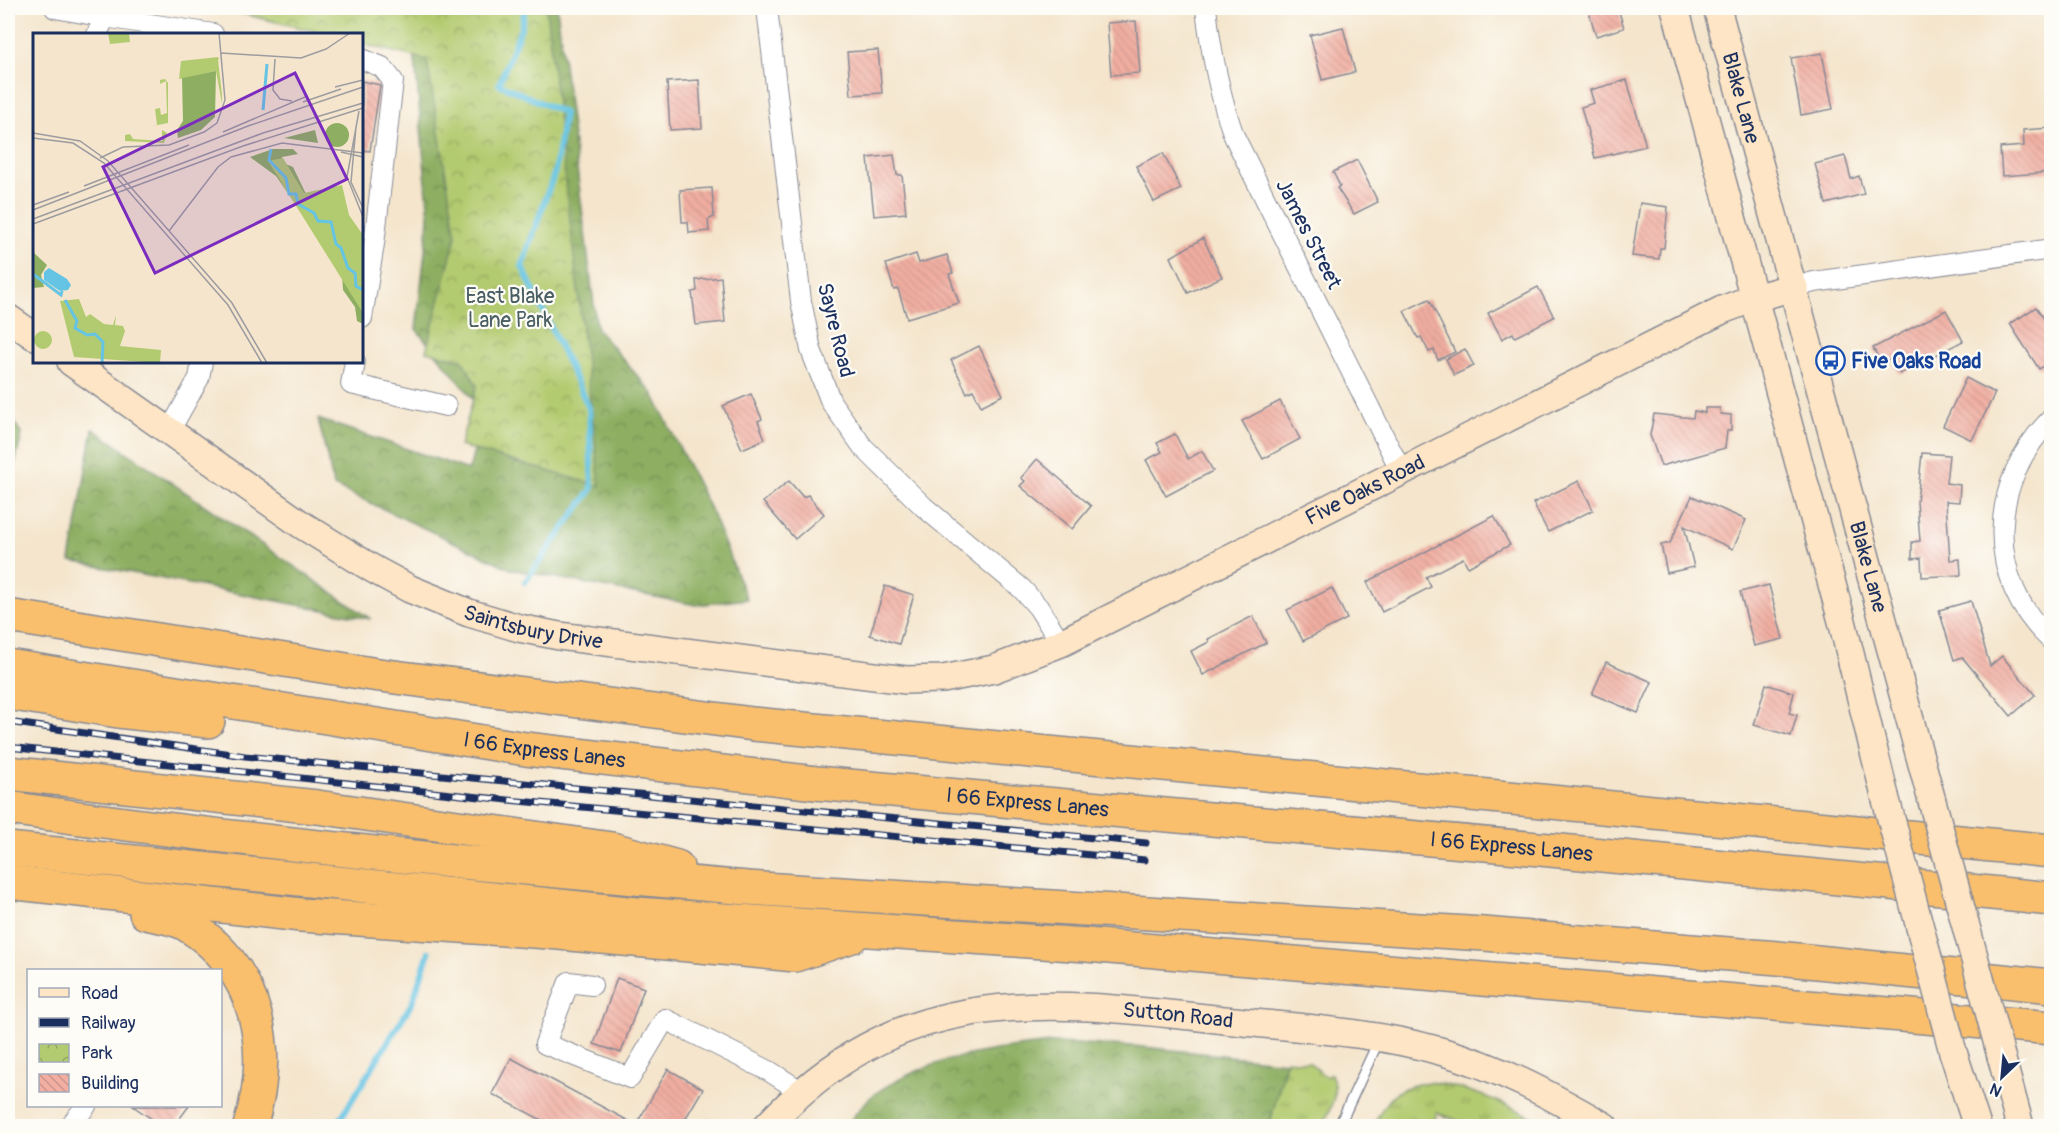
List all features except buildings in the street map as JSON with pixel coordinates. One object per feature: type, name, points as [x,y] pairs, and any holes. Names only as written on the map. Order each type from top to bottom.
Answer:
[{"type":"highway","points":[[8,616],[372,674],[753,724],[2052,851]]},
{"type":"highway","name":"I 66 Express Lanes","points":[[8,666],[526,749],[816,783],[1561,850],[2052,899]]},
{"type":"highway","points":[[8,693],[118,711],[320,734],[526,749]]},
{"type":"highway","points":[[8,773],[317,807],[612,849],[748,888]]},
{"type":"highway","points":[[8,808],[299,844],[748,888],[1484,934],[1778,958],[2052,986]]},
{"type":"highway","points":[[8,849],[613,911],[1110,947],[2052,1028]]},
{"type":"highway","points":[[8,882],[301,915],[548,932],[795,955],[868,931]]},
{"type":"highway","points":[[54,888],[184,923],[220,951],[242,979],[258,1029],[261,1082],[249,1126]]},
{"type":"street","points":[[55,8],[207,33]]},
{"type":"street","name":"Sayre Road","points":[[767,8],[801,301],[811,350],[831,402],[863,447],[924,507],[1022,589],[1038,607],[1061,643]]},
{"type":"street","name":"James Street","points":[[1206,8],[1209,42],[1222,100],[1234,136],[1401,471]]},
{"type":"street","name":"Blake Lane","points":[[1675,8],[1842,621],[1953,1052],[1973,1120]]},
{"type":"street","name":"Blake Lane","points":[[1717,8],[2020,1126]]},
{"type":"street","points":[[97,33],[105,16]]},
{"type":"street","points":[[363,59],[382,67],[393,81],[368,243],[363,306]]},
{"type":"street","name":"Five Oaks Road","points":[[1061,643],[1722,310],[1754,298],[1814,282],[2052,249]]},
{"type":"street","points":[[8,318],[33,335]]},
{"type":"street","name":"Saintsbury Drive","points":[[72,363],[303,525],[373,569],[438,602],[519,628],[593,640],[906,680],[943,679],[994,669],[1061,643]]},
{"type":"street","points":[[170,430],[199,378],[202,363]]},
{"type":"street","points":[[354,363],[351,384],[446,406]]},
{"type":"street","points":[[2052,418],[2038,431],[2016,466],[2009,484],[2002,522],[2006,563],[2011,581],[2028,615],[2052,641]]},
{"type":"street","points":[[592,985],[569,981],[545,1044],[630,1078],[666,1019],[769,1071],[802,1092]]},
{"type":"street","name":"Sutton Road","points":[[767,1126],[802,1092],[832,1068],[888,1036],[931,1021],[998,1007],[1035,1004],[1095,1007],[1380,1038],[1441,1051],[1510,1076],[1604,1126]]},
{"type":"street","points":[[70,1126],[85,1107]]},
{"type":"lane","points":[[1339,1126],[1380,1038]]},
{"type":"green space","name":"East Blake Lane Park","points":[[219,8],[546,8],[600,486],[460,446],[477,385],[462,360],[426,351],[456,236],[427,60],[363,44],[363,33],[322,33]]},
{"type":"green space","points":[[273,8],[557,8],[597,329],[653,394],[711,511],[747,599],[696,605],[511,569],[334,486],[318,419],[469,470],[484,412],[416,329],[429,217],[413,37]]},
{"type":"green space","points":[[8,414],[22,434],[8,492]]},
{"type":"green space","points":[[93,429],[371,619],[70,561]]},
{"type":"green space","points":[[1050,1043],[1134,1046],[1286,1062],[1269,1126],[845,1126],[872,1096],[917,1071],[982,1052]]},
{"type":"green space","points":[[1286,1060],[1309,1062],[1326,1077],[1331,1074],[1335,1088],[1334,1095],[1322,1126],[1269,1126]]},
{"type":"green space","points":[[1429,1082],[1460,1088],[1490,1098],[1549,1126],[1471,1126],[1437,1113],[1433,1126],[1373,1126],[1388,1101],[1400,1090]]},
{"type":"waterway","points":[[525,8],[521,28],[499,84],[564,113],[555,171],[522,266],[589,408],[592,489],[525,582]]},
{"type":"waterway","points":[[336,1126],[412,1003],[429,952]]},
{"type":"railway","points":[[8,722],[245,756],[1146,843]]},
{"type":"railway","points":[[8,747],[508,800],[1145,860]]},
{"type":"place","name":"Five Oaks Road","points":[[1830,361]]}]
